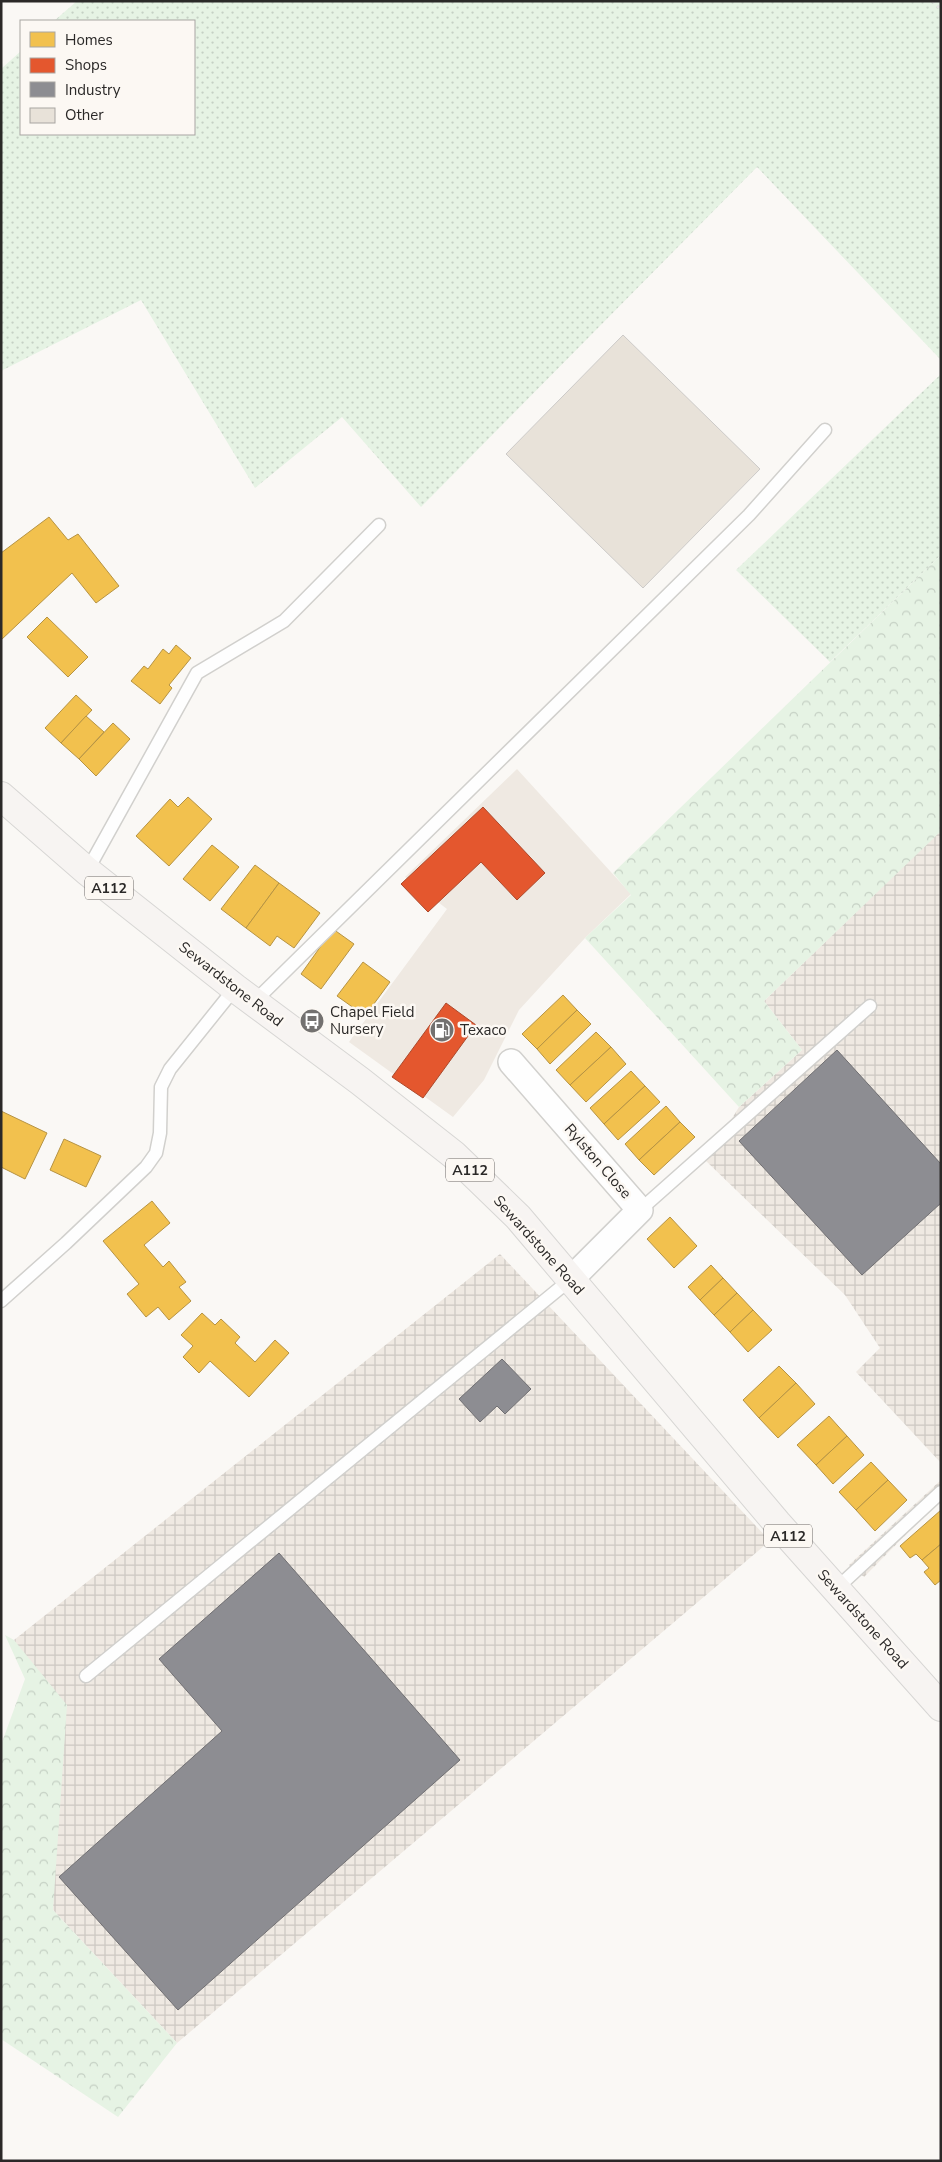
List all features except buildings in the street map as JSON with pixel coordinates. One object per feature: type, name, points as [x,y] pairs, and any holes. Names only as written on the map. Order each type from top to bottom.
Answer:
[{"type":"main road","name":"Sewardstone Road","points":[[1,796],[87,871],[244,996],[360,1081],[454,1154],[518,1218],[777,1523],[837,1588],[941,1707]]},
{"type":"street","name":"Rylston Close","points":[[511,1062],[640,1210],[571,1279]]},
{"type":"lane","points":[[1,1301],[66,1243],[146,1167],[156,1153],[160,1133],[161,1087],[170,1069],[244,996],[749,515],[826,430]]},
{"type":"lane","points":[[87,871],[197,673],[284,621],[379,525]]},
{"type":"lane","points":[[640,1210],[870,1006]]},
{"type":"lane","points":[[86,1676],[571,1279]]},
{"type":"lane","points":[[837,1588],[941,1492]]},
{"type":"path","points":[[933,1],[941,10]]},
{"type":"shaded area","points":[[517,769],[631,894],[585,938],[519,1010],[484,1080],[453,1117],[349,1042],[447,909],[405,877]]},
{"type":"shaded area","points":[[939,832],[941,835],[941,1463],[856,1372],[880,1348],[845,1295],[706,1161],[739,1107],[802,1050],[764,1001]]},
{"type":"shaded area","points":[[500,1254],[770,1541],[177,2043],[53,1910],[45,1692],[14,1640]]},
{"type":"shaded area","points":[[941,1480],[941,1499],[864,1577],[849,1565]]},
{"type":"green space","points":[[77,1],[941,1],[941,360],[757,167],[421,507],[342,417],[255,488],[141,300],[1,371],[1,69],[20,52],[20,135],[195,135],[195,20],[55,20]]},
{"type":"green space","points":[[941,374],[941,555],[830,662],[736,570]]},
{"type":"green space","points":[[941,555],[941,835],[939,833],[764,1001],[802,1050],[739,1107],[585,938],[631,895],[613,873]]},
{"type":"green space","points":[[5,1635],[14,1640],[67,1705],[53,1910],[177,2043],[118,2117],[1,2039],[1,1745],[25,1679]]},
{"type":"place","name":"Chapel Field Nursery","points":[[312,1021]]},
{"type":"place","name":"Texaco","points":[[442,1030]]}]
